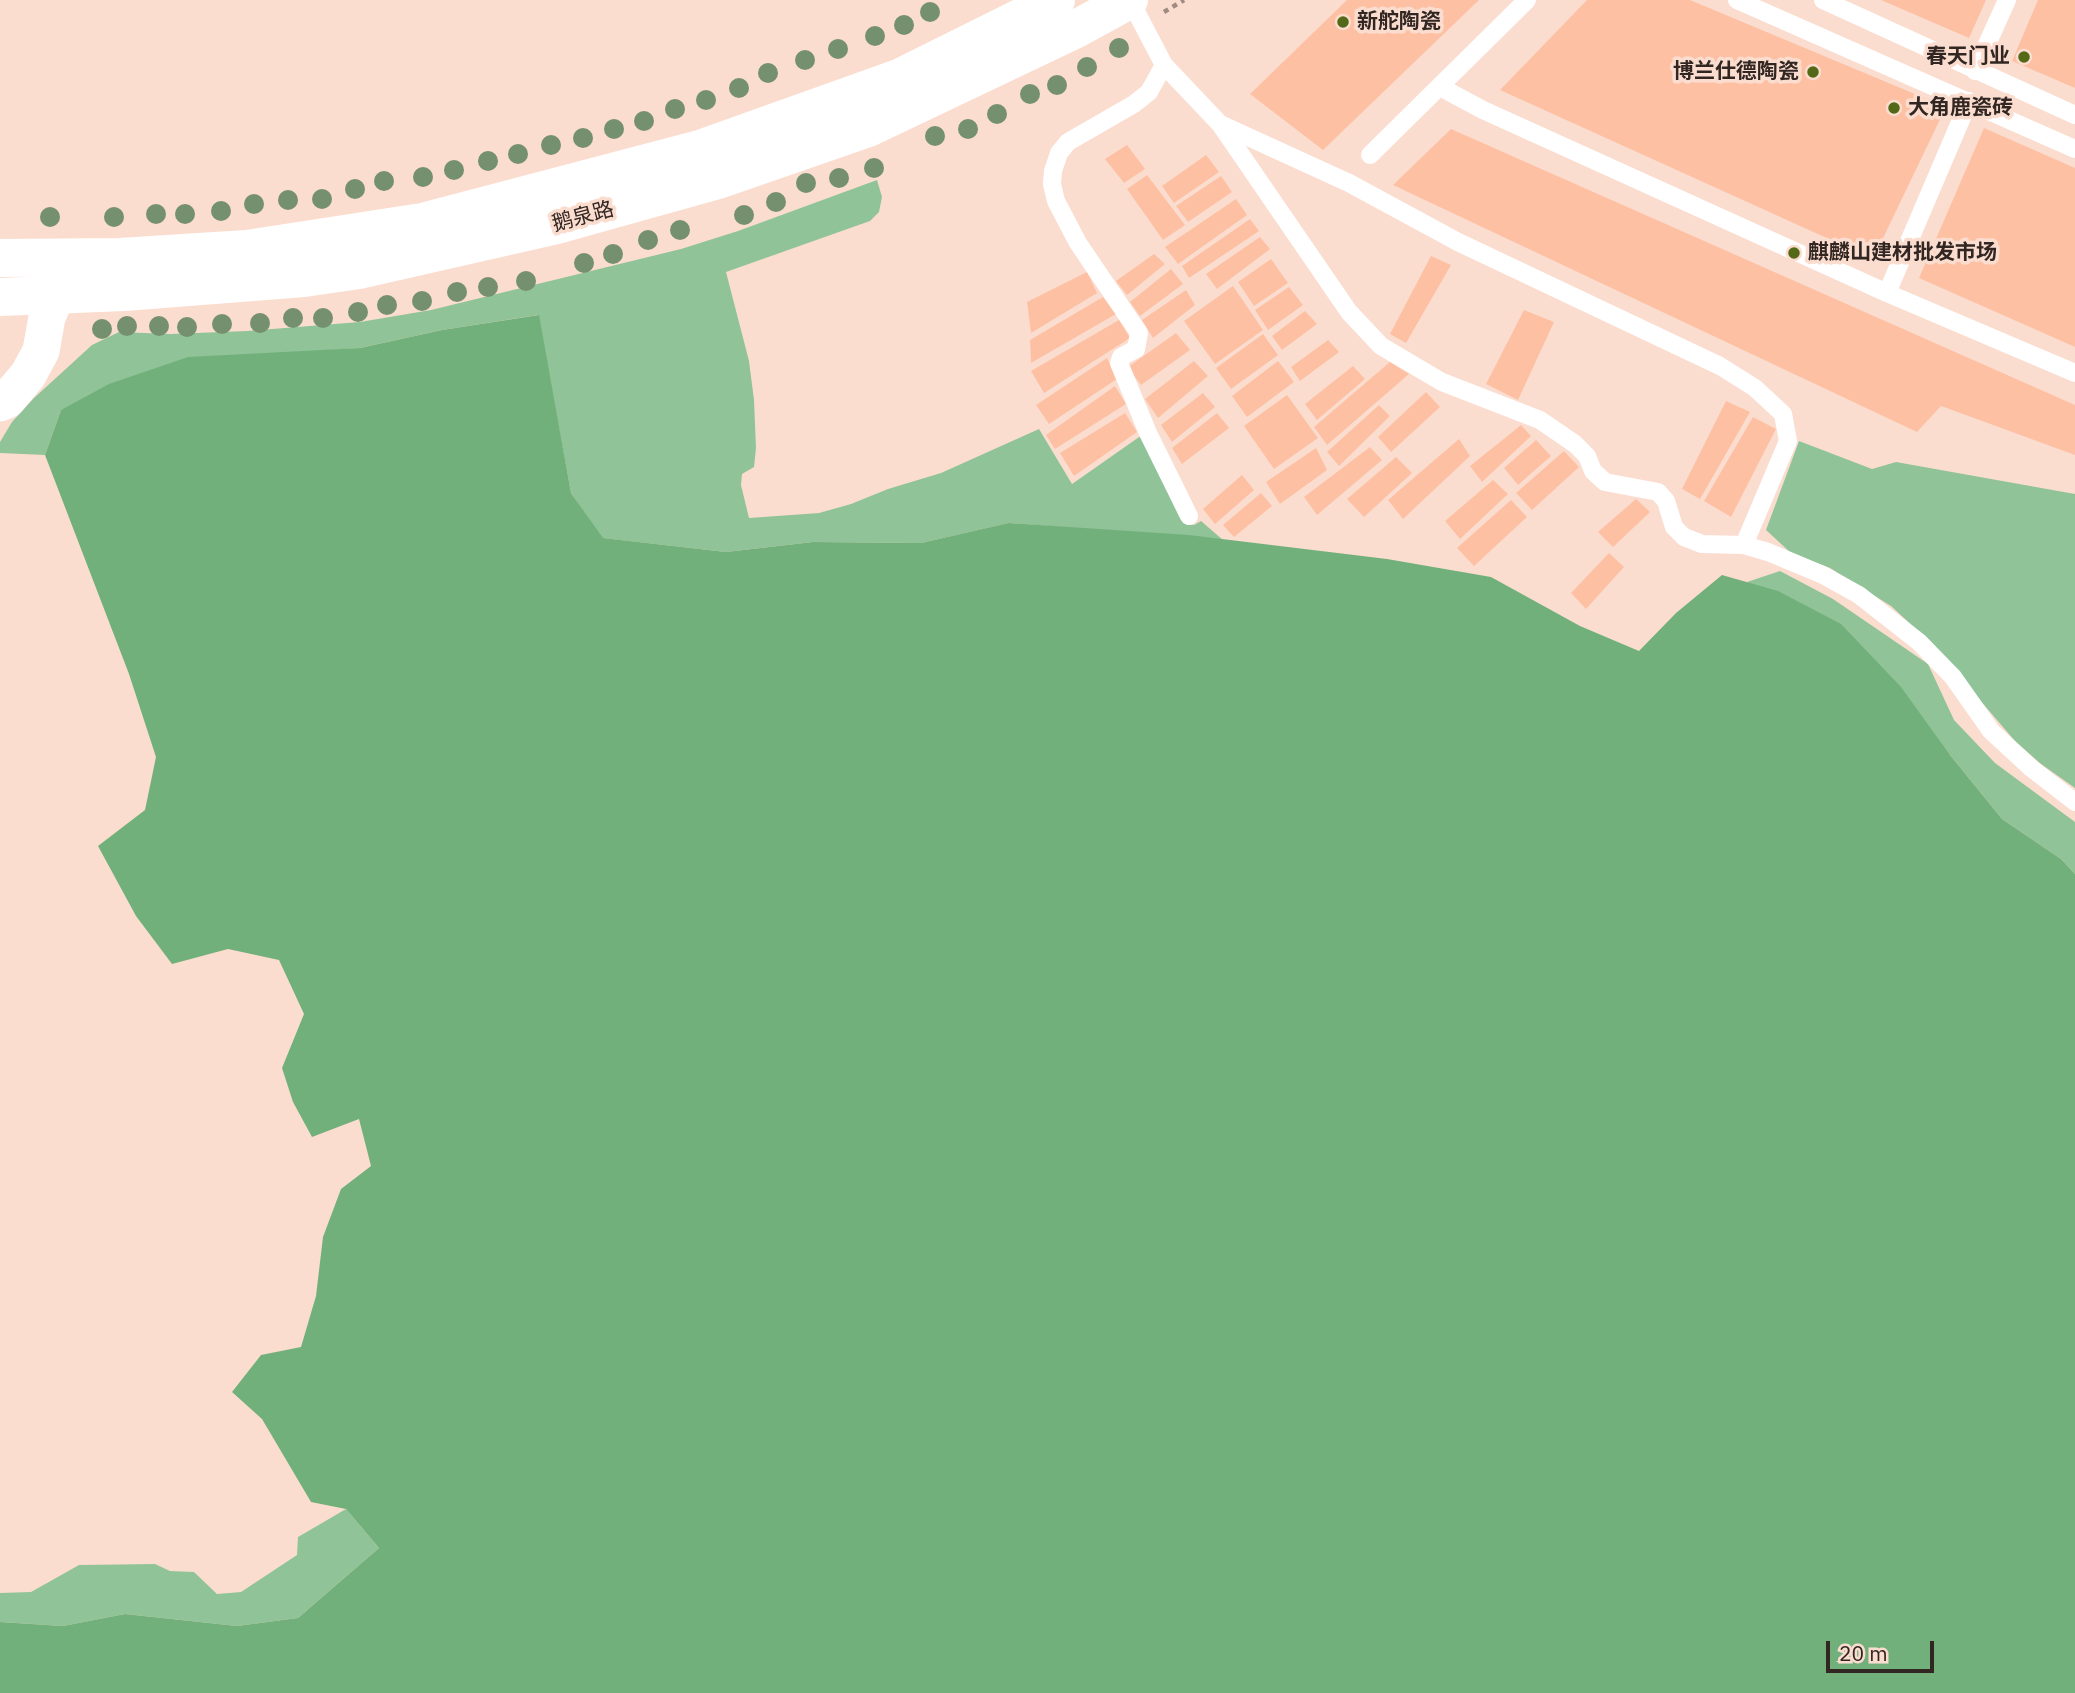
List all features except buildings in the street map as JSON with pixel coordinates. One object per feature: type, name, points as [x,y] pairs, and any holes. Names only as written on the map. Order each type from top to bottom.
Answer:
[{"type":"main road","name":"鹅泉路","points":[[0,258],[120,257],[247,249],[422,222],[714,145],[899,78],[1056,0]]},
{"type":"main road","name":"鹅泉路","points":[[0,297],[182,289],[359,270],[557,225],[666,195],[868,128],[1076,29],[1130,0]]},
{"type":"street","points":[[2,405],[28,375],[41,351],[47,317],[57,294]]},
{"type":"lane","points":[[1130,0],[1164,65],[1220,124],[1274,208],[1349,312],[1381,346],[1442,383],[1540,420],[1576,443],[1587,456],[1593,471],[1605,482],[1658,492],[1666,501],[1674,527],[1684,537],[1721,546],[1744,545],[1768,552],[1823,575],[1859,595],[1938,660],[1991,731],[2031,768],[2075,802]]},
{"type":"lane","points":[[1370,155],[1527,0]]},
{"type":"lane","points":[[1737,0],[2075,149]]},
{"type":"lane","points":[[1823,0],[2075,115]]},
{"type":"lane","points":[[1975,71],[2007,0]]},
{"type":"lane","points":[[1164,65],[1149,92],[1134,104],[1068,142],[1053,171],[1052,184],[1056,201],[1078,243],[1139,333],[1136,349],[1121,357],[1119,363],[1148,433],[1189,516]]},
{"type":"lane","points":[[1440,87],[1483,110],[1887,293],[2075,373]]},
{"type":"lane","points":[[1887,293],[1969,101]]},
{"type":"lane","points":[[1220,124],[1349,183],[1458,242],[1720,366],[1755,388],[1783,414],[1788,441],[1744,545]]},
{"type":"green space","points":[[877,180],[882,197],[879,212],[870,221],[726,272],[749,361],[754,400],[754,467],[742,474],[741,485],[749,518],[819,513],[851,504],[888,489],[941,473],[1039,429],[1072,484],[1142,435],[1179,516],[1186,524],[1194,525],[1201,521],[1223,540],[1010,523],[921,543],[813,542],[726,552],[602,538],[571,493],[538,315],[442,330],[360,348],[292,353],[61,410],[45,455],[0,453],[0,442],[12,422],[34,398],[92,345],[119,332],[170,334],[247,331],[360,322],[431,310],[681,249]]},
{"type":"green space","points":[[539,315],[571,493],[603,538],[726,552],[813,542],[921,543],[1009,523],[1189,535],[1387,559],[1491,577],[1580,626],[1639,651],[1676,613],[1722,575],[1778,591],[1841,624],[1901,687],[1950,755],[2002,819],[2061,859],[2075,874],[2075,1693],[0,1693],[0,1622],[63,1626],[125,1614],[237,1626],[298,1618],[379,1548],[346,1509],[311,1502],[262,1419],[232,1392],[261,1355],[301,1347],[316,1296],[323,1237],[341,1189],[371,1166],[359,1119],[312,1137],[293,1102],[282,1068],[304,1014],[279,960],[228,949],[172,964],[136,916],[98,846],[145,810],[156,757],[129,674],[45,455],[61,410],[109,384],[188,357],[360,348],[442,330]]},
{"type":"green space","points":[[1799,441],[1872,469],[1896,462],[2075,494],[2075,788],[2015,741],[1930,642],[1891,606],[1830,568],[1792,554],[1766,530]]},
{"type":"green space","points":[[1780,571],[1833,599],[1928,664],[1954,720],[1995,763],[2075,822],[2075,874],[2061,859],[2002,819],[1950,755],[1747,582]]},
{"type":"green space","points":[[346,1509],[379,1548],[298,1618],[237,1626],[125,1614],[63,1626],[0,1622],[0,1593],[31,1592],[79,1565],[155,1564],[170,1571],[194,1572],[217,1594],[241,1592],[297,1555],[298,1537]]},
{"type":"place","name":"新舵陶瓷","points":[[1343,22]]},
{"type":"place","name":"春天门业","points":[[2024,57]]},
{"type":"place","name":"博兰仕德陶瓷","points":[[1813,72]]},
{"type":"place","name":"大角鹿瓷砖","points":[[1894,108]]},
{"type":"place","name":"麒麟山建材批发市场","points":[[1794,253]]}]
